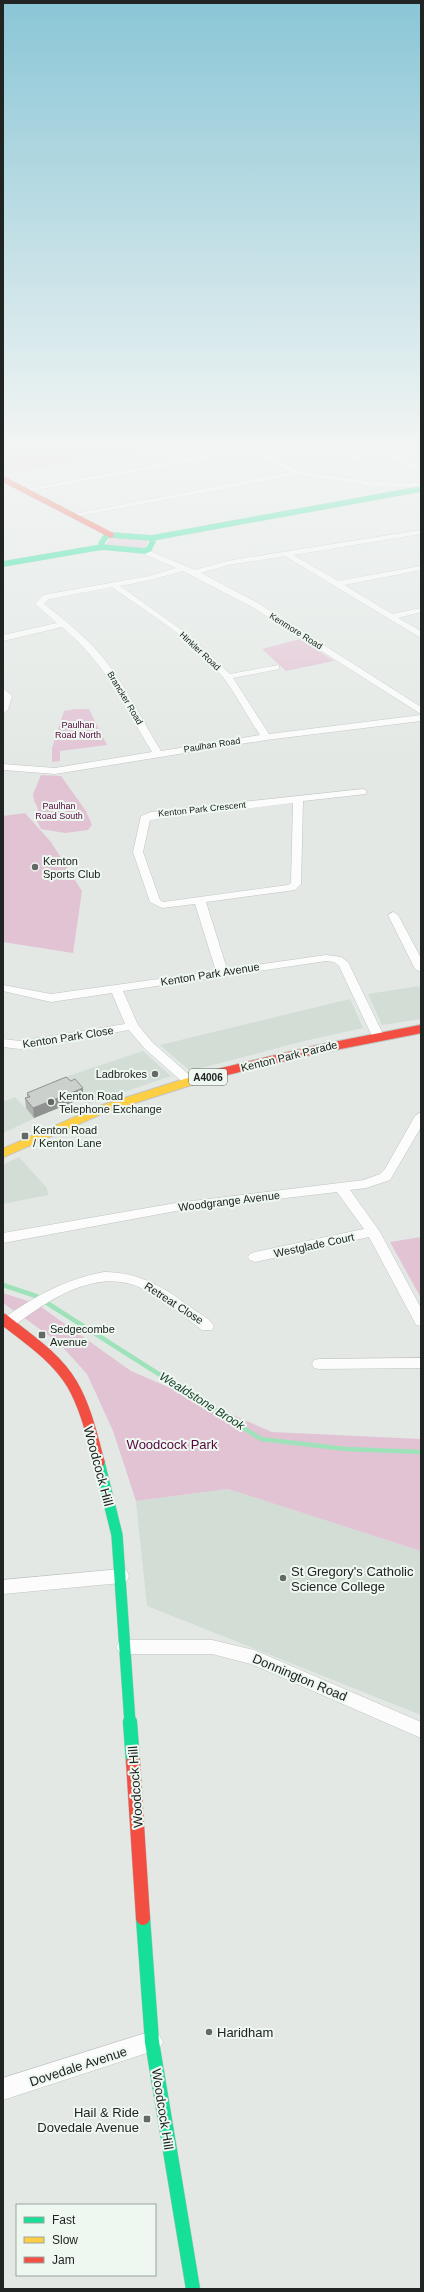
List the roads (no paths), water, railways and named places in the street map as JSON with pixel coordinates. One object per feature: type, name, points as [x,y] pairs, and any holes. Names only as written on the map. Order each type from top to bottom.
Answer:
[{"type":"street","points":[[3,564],[61,554]]},
{"type":"street","name":"Kenmore Road","points":[[152,554],[184,568],[255,605],[420,711]]},
{"type":"street","points":[[194,573],[226,563],[279,554]]},
{"type":"street","points":[[287,554],[421,635]]},
{"type":"street","name":"Brancker Road","points":[[158,754],[114,677],[88,646],[39,604],[41,600],[46,597],[150,578],[184,568]]},
{"type":"street","points":[[337,584],[421,568]]},
{"type":"street","name":"Hinkler Road","points":[[114,585],[195,643],[227,676],[266,737]]},
{"type":"street","points":[[390,617],[421,610]]},
{"type":"street","points":[[3,638],[64,624]]},
{"type":"street","points":[[227,676],[276,667]]},
{"type":"street","points":[[3,691],[8,696],[4,705]]},
{"type":"street","name":"Paulhan Road","points":[[3,767],[55,771],[420,711]]},
{"type":"street","name":"Kenton Park Crescent","points":[[298,799],[296,884],[291,888],[162,905],[154,902],[138,852],[145,818],[151,815],[298,799],[363,792]]},
{"type":"street","points":[[200,901],[222,971]]},
{"type":"street","points":[[393,915],[421,969]]},
{"type":"street","name":"Kenton Park Avenue","points":[[3,988],[51,998],[222,971],[326,958],[337,959],[344,964],[378,1036]]},
{"type":"street","points":[[116,988],[132,1026],[149,1046],[190,1082]]},
{"type":"street","name":"Kenton Park Close","points":[[3,1043],[20,1045],[132,1026]]},
{"type":"street","name":"Kenton Park Parade","points":[[3,1153],[88,1116],[190,1082],[290,1054],[421,1029]]},
{"type":"street","name":"Woodgrange Avenue","points":[[3,1238],[176,1207],[366,1184],[385,1177],[390,1171],[421,1116]]},
{"type":"street","points":[[341,1188],[373,1232],[421,1321]]},
{"type":"street","name":"Westglade Court","points":[[255,1257],[373,1232]]},
{"type":"street","name":"Retreat Close","points":[[6,1321],[71,1284],[105,1276],[125,1278],[147,1285],[207,1326]]},
{"type":"street","name":"Woodcock Hill","points":[[6,1321],[43,1351],[72,1383],[80,1400],[108,1495],[116,1535],[152,2042],[193,2289]]},
{"type":"street","points":[[319,1364],[421,1363]]},
{"type":"street","points":[[3,1587],[120,1576]]},
{"type":"street","name":"Donnington Road","points":[[125,1647],[212,1647],[254,1656],[421,1730]]},
{"type":"street","name":"Dovedale Avenue","points":[[3,2089],[152,2042]]},
{"type":"waterway","name":"Wealdstone Brook","points":[[3,1285],[36,1296],[261,1439],[346,1449],[421,1452]]},
{"type":"place","name":"Kenton Sports Club","points":[[35,867]]},
{"type":"place","name":"Ladbrokes","points":[[155,1074]]},
{"type":"place","name":"Kenton Road Telephone Exchange","points":[[51,1102]]},
{"type":"place","name":"Kenton Road / Kenton Lane","points":[[25,1136]]},
{"type":"place","name":"Sedgecombe Avenue","points":[[42,1335]]},
{"type":"place","name":"St Gregory's Catholic Science College","points":[[283,1578]]},
{"type":"place","name":"Haridham","points":[[209,2032]]},
{"type":"place","name":"Hail & Ride Dovedale Avenue","points":[[147,2119]]},
{"type":"park label","name":"Paulhan Road North","points":[[78,730]]},
{"type":"park label","name":"Paulhan Road South","points":[[59,812]]},
{"type":"park label","name":"Woodcock Park","points":[[172,1444]]}]
